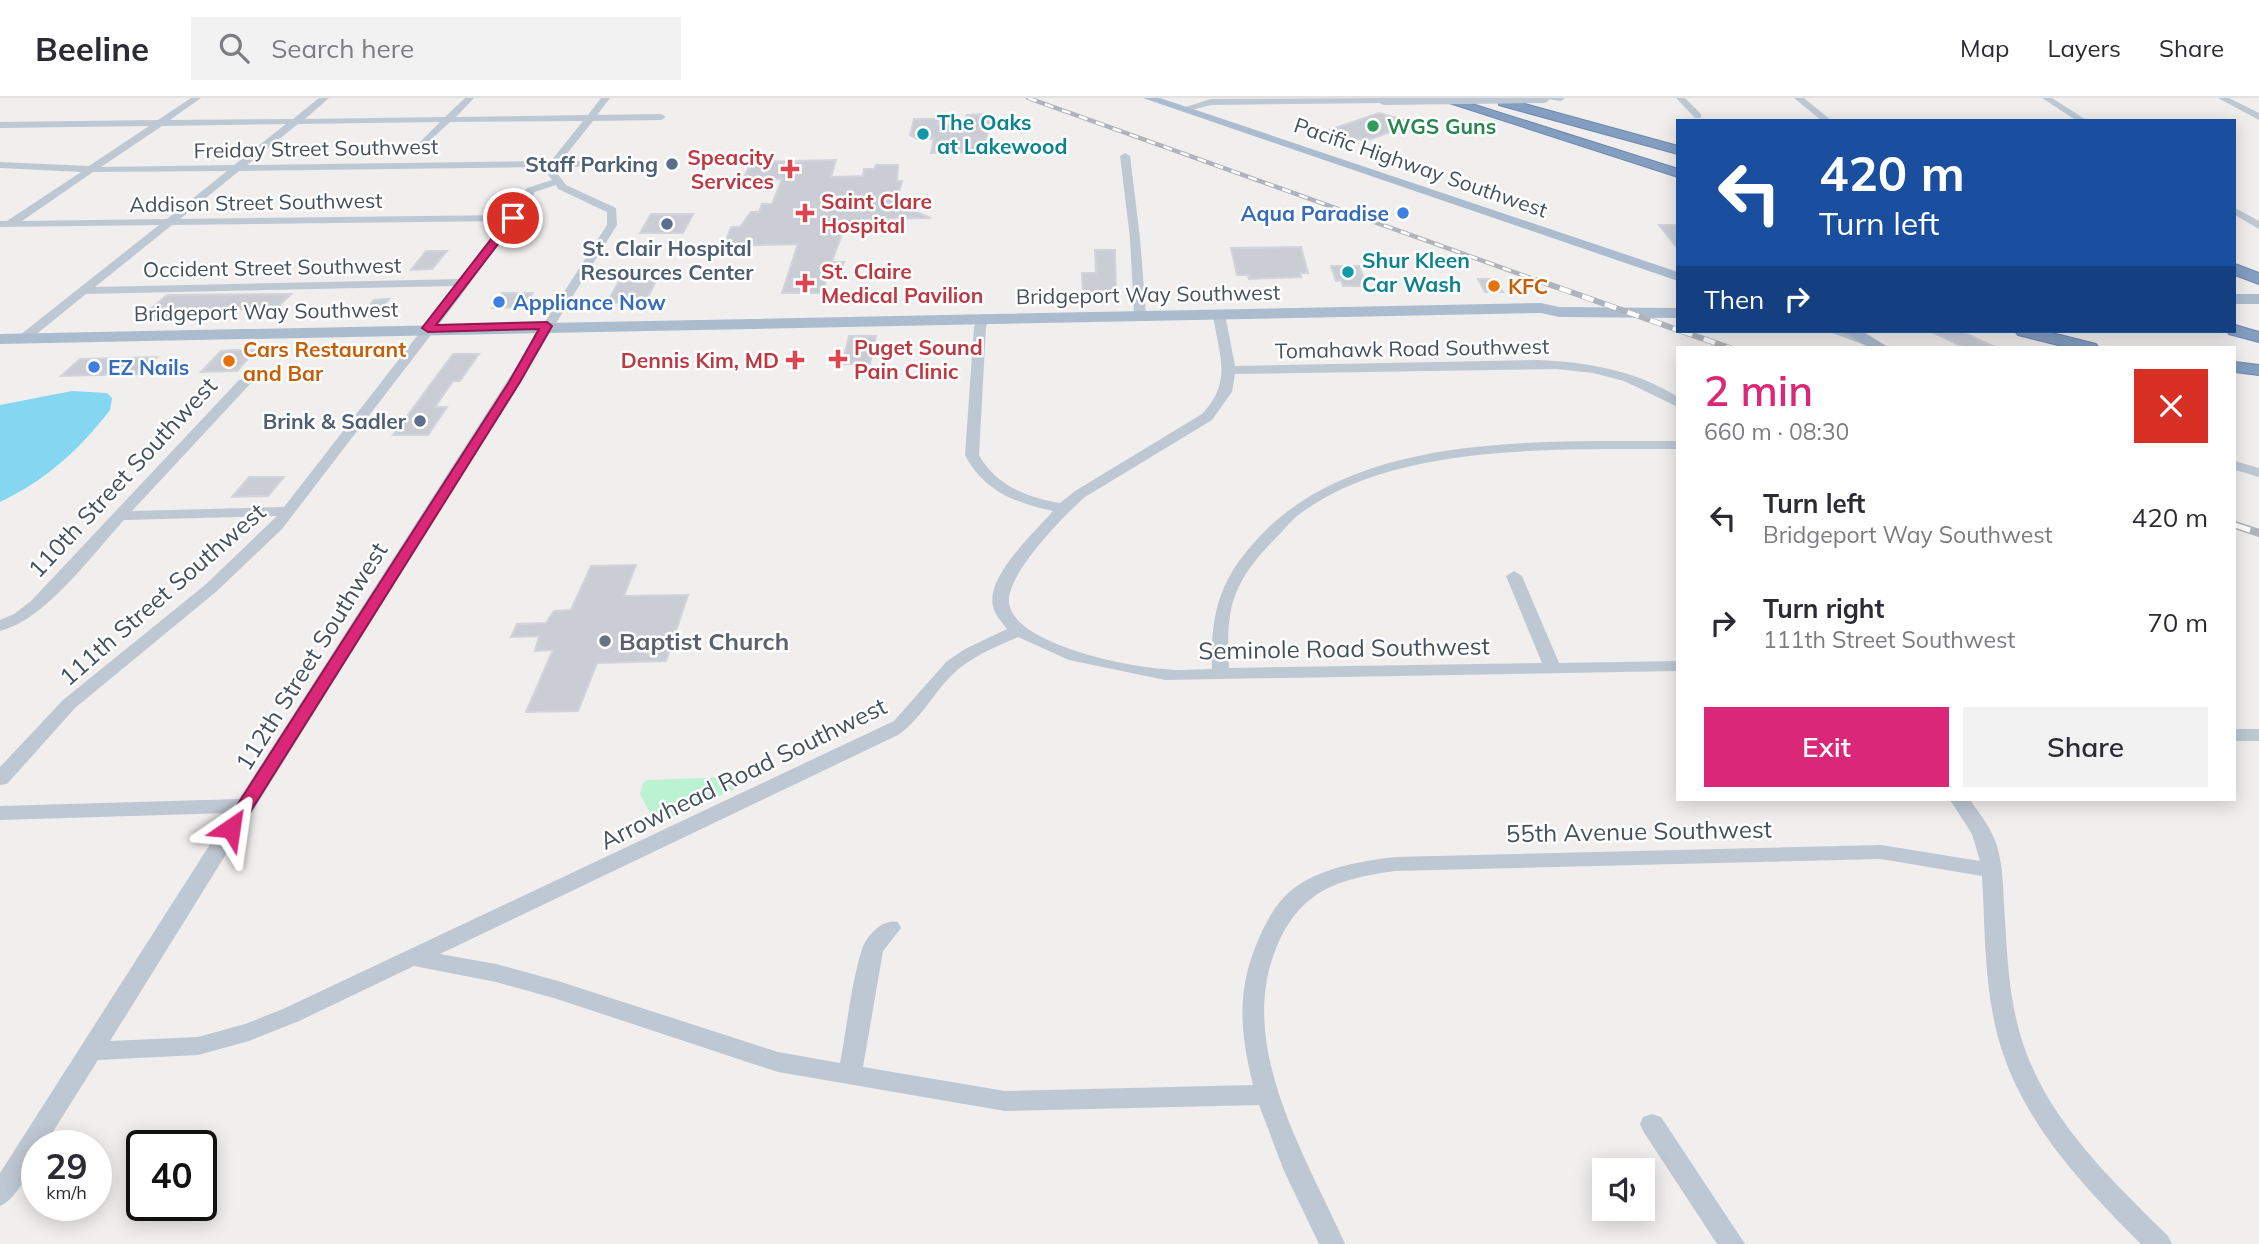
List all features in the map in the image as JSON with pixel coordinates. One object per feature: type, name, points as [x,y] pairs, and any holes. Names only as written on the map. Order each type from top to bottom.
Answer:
[{"type":"highway","points":[[1440,98],[1676,172]]},
{"type":"highway","points":[[1446,98],[1676,163]]},
{"type":"highway","points":[[1478,98],[1676,151]]},
{"type":"highway","points":[[1485,98],[1676,151]]},
{"type":"highway","points":[[2236,269],[2259,279]]},
{"type":"highway","points":[[2236,318],[2259,325]]},
{"type":"highway","points":[[2236,330],[2259,337]]},
{"type":"highway","points":[[2032,333],[2082,346]]},
{"type":"highway","points":[[2236,367],[2259,370]]},
{"type":"main road","name":"Pacific Highway Southwest","points":[[1149,98],[1651,268],[1669,285],[1671,294]]},
{"type":"main road","name":"Bridgeport Way Southwest","points":[[1541,308],[1555,304],[1671,294]]},
{"type":"main road","points":[[2236,299],[2259,299]]},
{"type":"main road","name":"Bridgeport Way Southwest","points":[[0,339],[428,328],[1541,308],[1559,312],[1676,313]]},
{"type":"main road","points":[[1854,333],[1881,346]]},
{"type":"street","points":[[3,226],[197,98]]},
{"type":"street","points":[[24,338],[325,98]]},
{"type":"street","points":[[424,143],[470,98]]},
{"type":"street","points":[[556,181],[552,173],[554,164],[606,98]]},
{"type":"street","points":[[1184,109],[1211,102],[1561,98]]},
{"type":"street","points":[[1680,98],[1698,116]]},
{"type":"street","points":[[1798,98],[1825,119]]},
{"type":"street","points":[[2046,98],[2081,119]]},
{"type":"street","points":[[2222,98],[2259,117]]},
{"type":"street","points":[[0,125],[661,117]]},
{"type":"street","points":[[1125,156],[1135,238],[1140,315]]},
{"type":"street","name":"Freiday Street Southwest","points":[[0,165],[90,170],[632,163]]},
{"type":"street","name":"111th Street Southwest","points":[[0,779],[69,704],[256,548],[290,511],[513,218],[530,190],[556,181]]},
{"type":"street","name":"112th Street Southwest","points":[[0,1195],[612,225],[614,217],[607,206],[566,189],[556,181]]},
{"type":"street","points":[[2236,212],[2259,226]]},
{"type":"street","name":"Addison Street Southwest","points":[[3,226],[513,218]]},
{"type":"street","name":"Occident Street Southwest","points":[[81,290],[464,282]]},
{"type":"street","points":[[1020,629],[1008,621],[1002,611],[1001,589],[1005,578],[1063,508],[1080,494],[1207,417],[1227,393],[1230,369],[1219,314]]},
{"type":"street","points":[[983,318],[980,327],[972,455],[980,471],[997,486],[1031,501],[1063,508]]},
{"type":"street","points":[[1839,333],[1880,346]]},
{"type":"street","name":"Tomahawk Road Southwest","points":[[1230,369],[1537,364],[1593,369],[1640,382],[1676,402]]},
{"type":"street","name":"110th Street Southwest","points":[[0,626],[20,618],[37,604],[244,383]]},
{"type":"street","points":[[1221,676],[1221,622],[1231,586],[1270,532],[1328,492],[1390,468],[1457,454],[1525,447],[1676,445]]},
{"type":"street","points":[[2236,465],[2259,473]]},
{"type":"street","points":[[120,516],[290,511]]},
{"type":"street","points":[[1514,576],[1553,668]]},
{"type":"street","name":"Seminole Road Southwest","points":[[1020,629],[1043,644],[1108,666],[1165,675],[1676,666]]},
{"type":"street","name":"Arrowhead Road Southwest","points":[[91,1051],[175,1049],[224,1040],[291,1015],[891,731],[913,715],[943,674],[955,663],[1020,629]]},
{"type":"street","points":[[2236,735],[2259,735]]},
{"type":"street","points":[[1961,801],[1986,845],[1997,969],[2006,1025],[2019,1066],[2029,1088],[2077,1158],[2114,1201],[2158,1244]]},
{"type":"street","points":[[0,813],[245,806]]},
{"type":"street","name":"55th Avenue Southwest","points":[[1265,1095],[1252,1009],[1256,964],[1261,949],[1283,913],[1296,898],[1330,878],[1357,870],[1395,864],[1881,852],[1990,870]]},
{"type":"street","points":[[850,1075],[873,948],[890,928]]},
{"type":"street","points":[[415,958],[496,972],[545,986],[778,1062],[1005,1101],[1265,1095],[1332,1244]]},
{"type":"street","points":[[1652,1124],[1732,1244]]},
{"type":"green space","points":[[730,777],[735,789],[656,824],[640,794],[643,783],[648,780]]},
{"type":"water","points":[[72,391],[107,393],[112,398],[110,410],[61,463],[0,502],[0,405]]},
{"type":"building","name":"WGS Guns","points":[[1379,113],[1416,123],[1365,141],[1329,130]]},
{"type":"building","name":"The Oaks at Lakewood","points":[[990,114],[985,152],[931,153],[934,139],[917,139],[910,135],[914,119],[939,119],[938,125],[966,125],[967,115]]},
{"type":"building","points":[[836,160],[831,177],[863,176],[864,169],[874,169],[876,165],[898,165],[897,181],[902,181],[896,204],[931,218],[868,219],[865,228],[844,228],[832,262],[844,262],[841,275],[828,275],[823,293],[782,293],[798,244],[724,246],[731,227],[740,227],[751,212],[759,212],[762,204],[772,204],[782,179],[743,180],[751,162]]},
{"type":"building","name":"St. Clair Hospital Resources Center","points":[[651,214],[693,214],[683,233],[640,233]]},
{"type":"building","points":[[1659,225],[1676,225],[1676,246]]},
{"type":"building","points":[[1301,247],[1308,273],[1300,273],[1301,277],[1249,279],[1248,275],[1237,275],[1231,248]]},
{"type":"building","points":[[1095,250],[1115,250],[1116,294],[1083,294],[1082,273],[1096,273]]},
{"type":"building","points":[[426,251],[447,251],[432,269],[411,270]]},
{"type":"building","name":"Shur Kleen Car Wash","points":[[1331,266],[1359,266],[1367,286],[1343,286],[1341,280],[1336,281]]},
{"type":"building","points":[[1478,279],[1495,279],[1503,292],[1485,292]]},
{"type":"building","points":[[619,281],[656,281],[647,299],[607,303]]},
{"type":"building","name":"Appliance Now","points":[[502,293],[533,293],[524,307],[492,308]]},
{"type":"building","points":[[291,294],[276,309],[178,309],[168,318],[140,318],[167,295]]},
{"type":"building","points":[[389,299],[376,316],[359,316],[374,300]]},
{"type":"building","points":[[1934,333],[1965,333],[1993,346],[1961,346]]},
{"type":"building","points":[[849,336],[876,336],[870,364],[842,364]]},
{"type":"building","name":"Cars Restaurant and Bar","points":[[256,350],[237,371],[201,372],[221,351]]},
{"type":"building","points":[[453,354],[479,354],[460,381],[453,381],[435,407],[447,407],[428,435],[393,435]]},
{"type":"building","points":[[157,357],[139,374],[61,376],[80,359]]},
{"type":"building","points":[[249,477],[284,477],[268,496],[232,497]]},
{"type":"building","name":"Baptist Church","points":[[636,565],[624,596],[688,595],[666,661],[597,663],[578,711],[526,712],[553,650],[535,651],[539,636],[511,637],[517,624],[546,623],[554,611],[571,610],[591,566]]},
{"type":"railway","points":[[1028,98],[1542,282]]},
{"type":"railway","points":[[1537,280],[1676,329]]},
{"type":"railway","points":[[1687,333],[1724,346]]},
{"type":"railway","points":[[2236,525],[2259,533]]},
{"type":"place","name":"WGS Guns","points":[[1373,126]]},
{"type":"place","name":"The Oaks at Lakewood","points":[[923,134]]},
{"type":"place","name":"Staff Parking","points":[[672,164]]},
{"type":"place","name":"Speacity Services","points":[[790,169]]},
{"type":"place","name":"Saint Clare Hospital","points":[[805,213]]},
{"type":"place","name":"Aqua Paradise","points":[[1403,213]]},
{"type":"place","name":"St. Clair Hospital Resources Center","points":[[667,224]]},
{"type":"place","name":"Shur Kleen Car Wash","points":[[1348,272]]},
{"type":"place","name":"St. Claire Medical Pavilion","points":[[805,283]]},
{"type":"place","name":"KFC","points":[[1494,286]]},
{"type":"place","name":"Appliance Now","points":[[499,302]]},
{"type":"place","name":"Puget Sound Pain Clinic","points":[[838,359]]},
{"type":"place","name":"Dennis Kim, MD","points":[[795,360]]},
{"type":"place","name":"Cars Restaurant and Bar","points":[[229,361]]},
{"type":"place","name":"EZ Nails","points":[[94,367]]},
{"type":"place","name":"Brink & Sadler","points":[[420,421]]},
{"type":"place","name":"Baptist Church","points":[[605,641]]},
{"type":"route","points":[[231,828],[547,326],[428,328],[513,218]]}]
